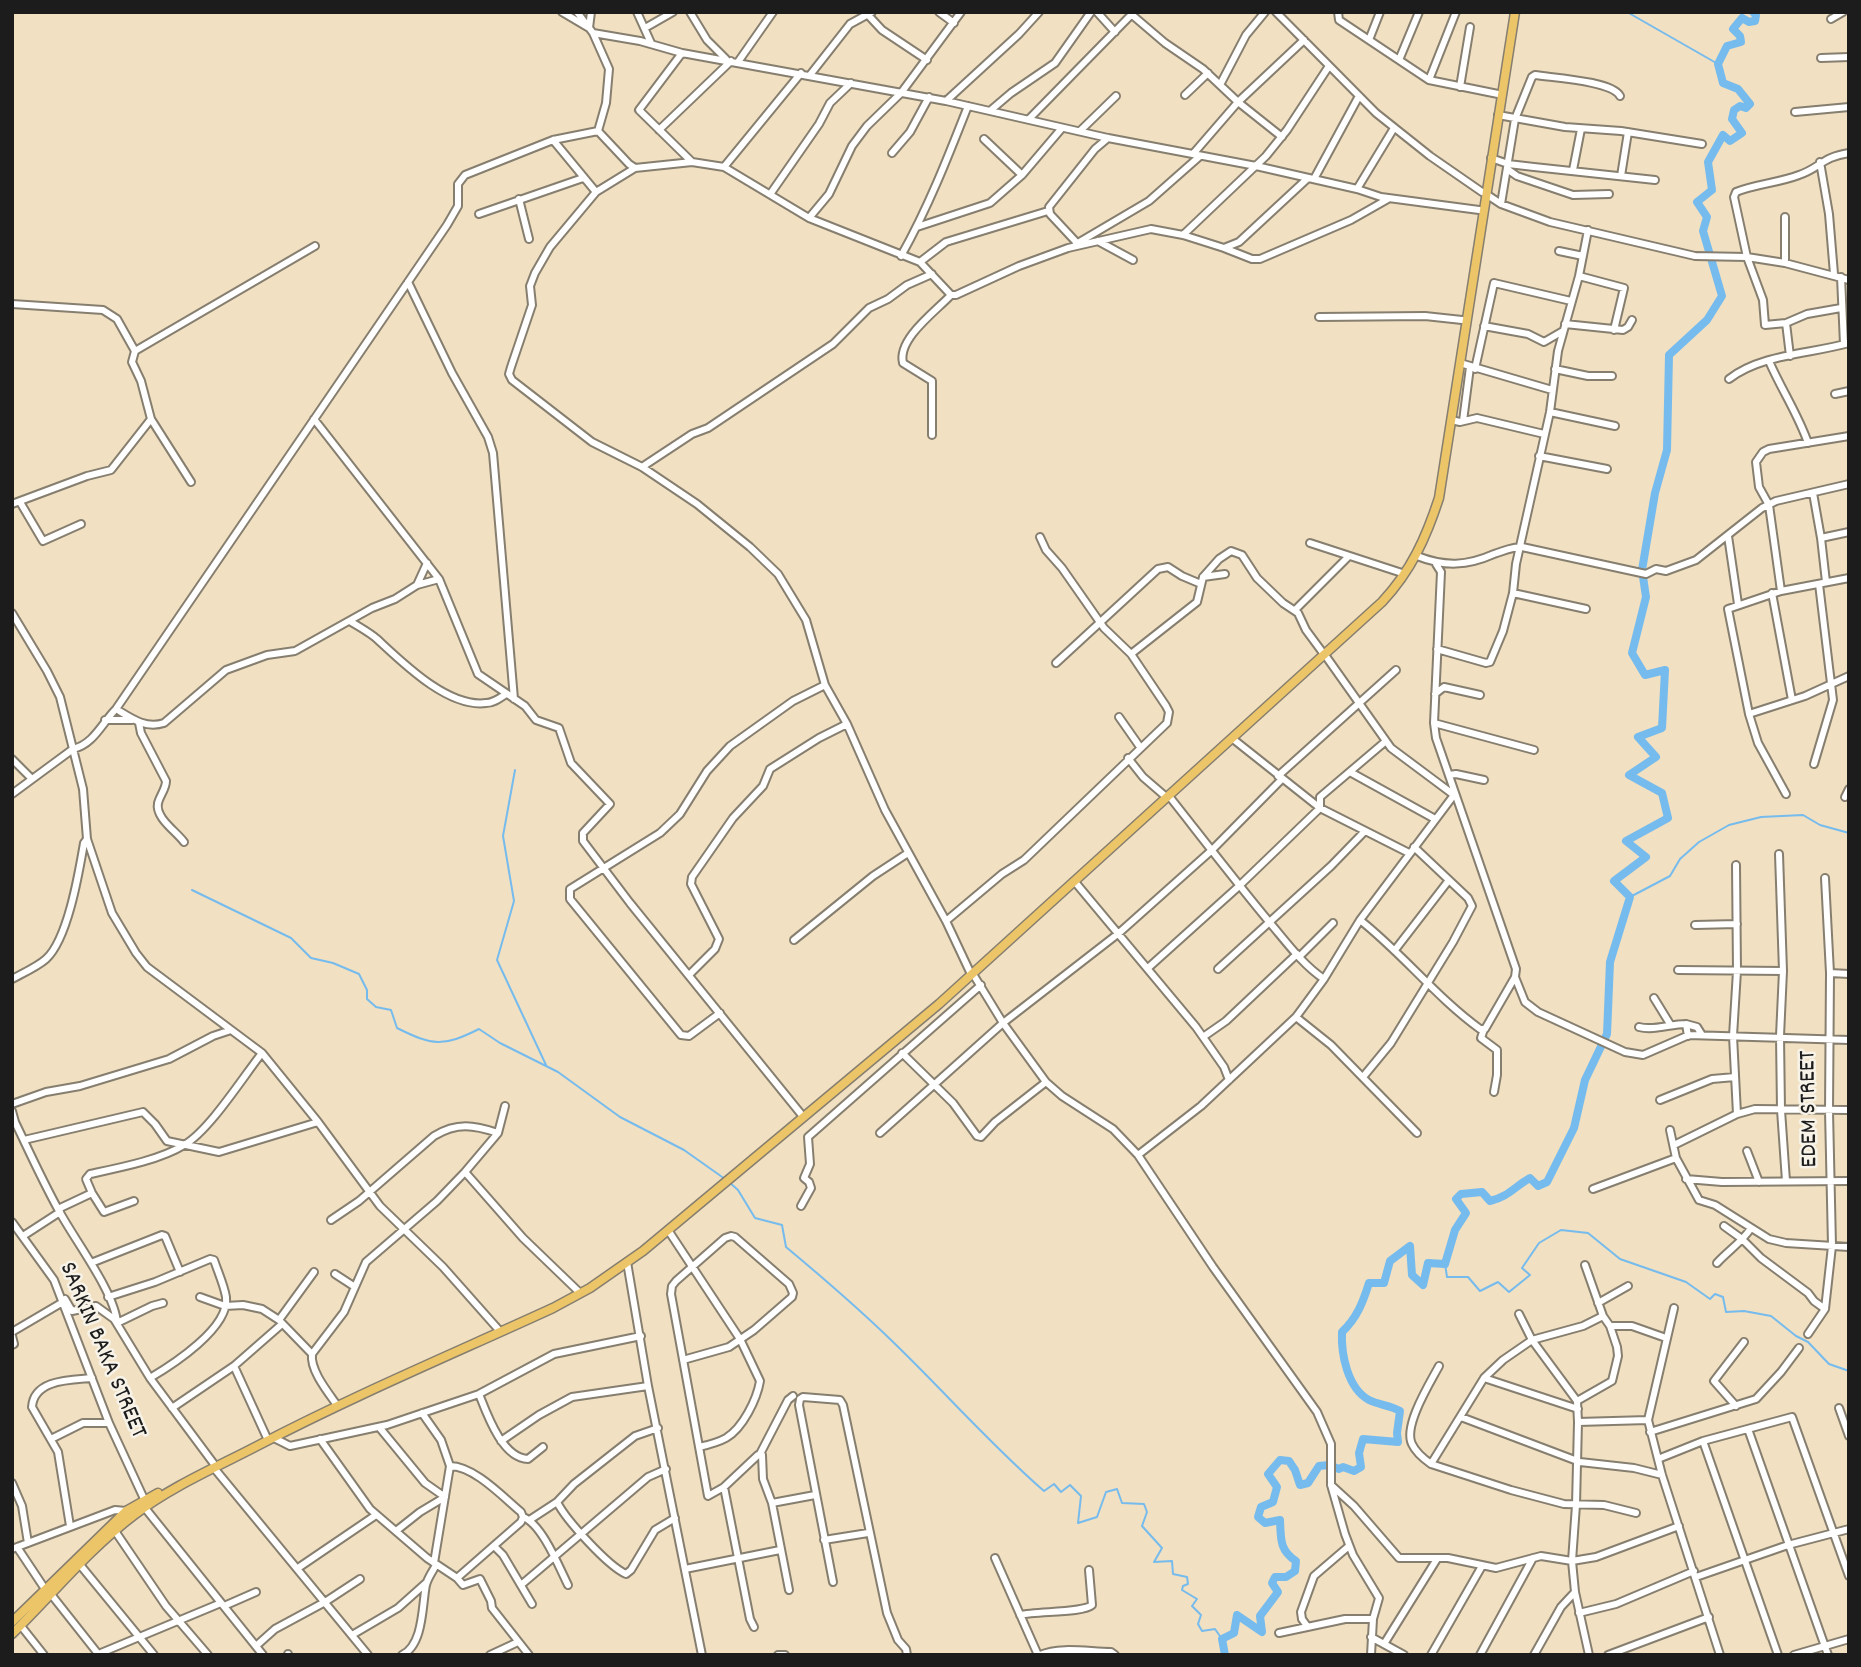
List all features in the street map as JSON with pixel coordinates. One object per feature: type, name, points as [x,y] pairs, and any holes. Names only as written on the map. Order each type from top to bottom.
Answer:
[{"type":"main road","points":[[1167,796],[1233,739],[1380,600],[1402,573],[1422,537],[1433,502],[1484,193],[1497,94],[1513,12]]},
{"type":"main road","points":[[12,1634],[17,1624],[126,1511],[145,1504],[214,1466],[337,1405],[554,1308],[590,1288],[627,1262],[919,1021],[1382,602],[1403,578],[1417,555],[1439,498],[1460,363],[1479,210],[1491,158],[1513,12]]},
{"type":"main road","points":[[270,1438],[578,1291],[639,1247],[971,973],[1075,882],[1090,865]]},
{"type":"main road","points":[[48,1591],[80,1566],[145,1504]]},
{"type":"street","points":[[562,12],[591,31],[682,52],[929,97],[1108,138],[1256,166],[1357,189],[1374,196],[1479,210]]},
{"type":"street","points":[[577,12],[591,31],[609,69],[606,103],[598,131]]},
{"type":"street","points":[[591,12],[591,31]]},
{"type":"street","points":[[636,12],[651,43]]},
{"type":"street","points":[[645,28],[673,12]]},
{"type":"street","points":[[690,12],[707,40],[732,61]]},
{"type":"street","points":[[659,130],[732,61],[773,12]]},
{"type":"street","points":[[939,12],[954,23]]},
{"type":"street","points":[[809,218],[829,194],[852,146],[867,125],[901,93],[961,12]]},
{"type":"street","points":[[946,101],[1039,12]]},
{"type":"street","points":[[991,110],[1055,63],[1091,12]]},
{"type":"street","points":[[1097,12],[1115,32]]},
{"type":"street","points":[[1220,83],[1246,35],[1265,12]]},
{"type":"street","points":[[1276,12],[1394,128],[1501,204],[1550,222],[1713,258],[1747,257],[1785,262],[1849,280]]},
{"type":"street","points":[[1338,12],[1339,20],[1429,80],[1497,94]]},
{"type":"street","points":[[1369,40],[1380,12]]},
{"type":"street","points":[[1399,60],[1419,12]]},
{"type":"street","points":[[1429,80],[1456,12]]},
{"type":"street","points":[[1830,19],[1843,12]]},
{"type":"street","points":[[1029,119],[1132,13],[1163,46],[1208,73],[1238,103],[1282,136]]},
{"type":"street","points":[[810,75],[850,24],[871,14],[882,30],[927,60]]},
{"type":"street","points":[[1460,87],[1470,27]]},
{"type":"street","points":[[1068,248],[1149,201],[1197,155],[1238,103],[1304,40]]},
{"type":"street","points":[[682,52],[640,107],[640,113],[692,162]]},
{"type":"street","points":[[1821,58],[1849,57]]},
{"type":"street","points":[[1183,235],[1256,166],[1282,136],[1329,65]]},
{"type":"street","points":[[1185,95],[1208,73]]},
{"type":"street","points":[[723,167],[801,74]]},
{"type":"street","points":[[1501,204],[1515,119],[1529,80],[1535,75],[1614,88],[1620,96]]},
{"type":"street","points":[[771,193],[819,124],[830,103],[851,83]]},
{"type":"street","points":[[1080,131],[1116,96]]},
{"type":"street","points":[[1224,248],[1239,242],[1311,179],[1359,96]]},
{"type":"street","points":[[892,153],[910,132],[929,97]]},
{"type":"street","points":[[901,256],[946,163],[968,106]]},
{"type":"street","points":[[1795,112],[1849,107]]},
{"type":"street","points":[[1498,114],[1581,129],[1628,132],[1702,144]]},
{"type":"street","points":[[917,227],[983,208],[1022,175],[1062,128]]},
{"type":"street","points":[[1357,189],[1394,128]]},
{"type":"street","points":[[1573,170],[1581,129]]},
{"type":"street","points":[[12,794],[73,748],[79,747],[97,734],[105,720],[116,709],[454,214],[458,206],[458,184],[461,179],[553,140],[598,131]]},
{"type":"street","points":[[598,131],[635,168]]},
{"type":"street","points":[[1621,176],[1628,132]]},
{"type":"street","points":[[920,262],[946,242],[1048,211],[1095,149],[1108,138]]},
{"type":"street","points":[[984,139],[1022,175]]},
{"type":"street","points":[[553,140],[596,191]]},
{"type":"street","points":[[1841,308],[1807,314],[1786,323],[1765,325],[1763,300],[1747,257],[1734,202],[1736,192],[1798,176],[1830,157],[1849,153]]},
{"type":"street","points":[[1491,158],[1507,166],[1517,176],[1573,195],[1609,194]]},
{"type":"street","points":[[951,295],[920,262],[809,218],[771,193],[723,167],[692,162],[635,168],[596,191],[575,215],[534,273],[530,286],[532,305],[509,374],[512,380],[592,442],[642,467],[697,504],[750,547],[778,574],[806,620],[825,685],[848,724],[864,759],[869,778],[971,973],[1003,1024],[1046,1082],[1062,1096],[1113,1129],[1138,1155],[1213,1267],[1317,1412],[1328,1436],[1332,1453],[1331,1485],[1349,1546],[1377,1593],[1379,1604],[1373,1619],[1371,1655]]},
{"type":"street","points":[[1728,379],[1739,371],[1769,361],[1847,343],[1820,162]]},
{"type":"street","points":[[1507,166],[1573,170],[1655,180]]},
{"type":"street","points":[[479,214],[583,178]]},
{"type":"street","points":[[932,435],[932,381],[903,363],[902,356],[914,330],[951,295],[1068,248],[1151,229],[1183,235],[1252,259],[1260,259],[1351,220],[1391,198]]},
{"type":"street","points":[[519,199],[529,239]]},
{"type":"street","points":[[1048,211],[1077,243]]},
{"type":"street","points":[[1785,216],[1785,262]]},
{"type":"street","points":[[1437,649],[1490,662],[1503,631],[1550,412],[1555,369],[1588,230]]},
{"type":"street","points":[[1098,242],[1133,260]]},
{"type":"street","points":[[191,482],[151,419],[141,381],[132,362],[135,351],[315,246]]},
{"type":"street","points":[[1559,251],[1583,256]]},
{"type":"street","points":[[642,467],[692,435],[708,428],[833,345],[869,308],[888,299],[907,285],[932,274]]},
{"type":"street","points":[[1579,276],[1624,288],[1614,330]]},
{"type":"street","points":[[408,282],[452,373],[488,436],[500,534],[514,700]]},
{"type":"street","points":[[1463,421],[1472,368],[1494,283],[1571,301]]},
{"type":"street","points":[[12,304],[103,310],[117,319],[135,351]]},
{"type":"street","points":[[1319,317],[1425,316],[1462,320]]},
{"type":"street","points":[[1484,326],[1528,334],[1544,342],[1564,328],[1614,330],[1628,327],[1632,320]]},
{"type":"street","points":[[1786,323],[1790,356]]},
{"type":"street","points":[[1769,361],[1796,410],[1808,443]]},
{"type":"street","points":[[1460,363],[1552,390]]},
{"type":"street","points":[[1555,369],[1588,376],[1612,376]]},
{"type":"street","points":[[1835,394],[1849,391]]},
{"type":"street","points":[[1550,412],[1615,426]]},
{"type":"street","points":[[1451,419],[1463,421],[1477,418],[1544,434]]},
{"type":"street","points":[[81,524],[43,541],[16,503],[87,476],[111,470],[151,419]]},
{"type":"street","points":[[314,419],[439,579],[474,668],[482,678],[525,706],[536,720],[559,728],[571,763],[610,804],[582,837],[604,869],[801,1114]]},
{"type":"street","points":[[1781,591],[1769,505],[1759,487],[1756,462],[1763,452],[1769,449],[1849,436]]},
{"type":"street","points":[[1539,456],[1608,469]]},
{"type":"street","points":[[1417,555],[1436,564],[1472,563],[1509,548],[1522,547],[1644,573],[1656,569],[1666,571],[1696,561],[1769,505],[1849,484]]},
{"type":"street","points":[[1812,492],[1821,538],[1822,583],[1832,684],[1831,708],[1814,764]]},
{"type":"street","points":[[1821,538],[1849,532]]},
{"type":"street","points":[[1728,536],[1738,604]]},
{"type":"street","points":[[946,921],[999,876],[1024,860],[1167,723],[1169,712],[1131,654],[1113,639],[1099,621],[1046,550],[1040,537]]},
{"type":"street","points":[[1310,543],[1402,573]]},
{"type":"street","points":[[1131,654],[1197,602],[1202,581],[1224,554],[1236,552],[1283,603],[1295,610],[1391,748],[1454,795]]},
{"type":"street","points":[[1295,610],[1349,556]]},
{"type":"street","points":[[417,585],[427,564]]},
{"type":"street","points":[[1436,564],[1441,572],[1434,723],[1436,738],[1525,1002],[1538,1012],[1618,1049],[1643,1055],[1688,1036],[1780,1036],[1849,1040]]},
{"type":"street","points":[[1056,663],[1158,569],[1168,567],[1182,576],[1202,581],[1225,574]]},
{"type":"street","points":[[1786,794],[1765,759],[1749,714],[1728,609],[1772,593],[1849,578]]},
{"type":"street","points":[[105,720],[156,725],[164,723],[226,670],[267,655],[295,651],[417,585],[439,579]]},
{"type":"street","points":[[1513,593],[1586,609]]},
{"type":"street","points":[[1772,593],[1792,700]]},
{"type":"street","points":[[12,612],[60,697],[83,789],[87,839],[112,913],[136,953],[147,967],[262,1053],[318,1122],[380,1206],[443,1267],[498,1329]]},
{"type":"street","points":[[350,621],[375,638],[403,665],[439,689],[461,699],[482,704],[491,703],[506,694]]},
{"type":"street","points":[[880,1133],[1003,1024],[1119,933],[1212,850],[1280,778],[1396,670]]},
{"type":"street","points":[[1749,714],[1792,700],[1849,676]]},
{"type":"street","points":[[720,1013],[689,1036],[681,1035],[570,899],[570,889],[652,840],[680,814],[707,771],[730,746],[793,701],[825,685]]},
{"type":"street","points":[[1435,694],[1444,687],[1480,695]]},
{"type":"street","points":[[116,709],[137,722],[166,781],[166,787],[158,801],[160,814],[184,842]]},
{"type":"street","points":[[1119,717],[1140,747]]},
{"type":"street","points":[[1434,723],[1534,750]]},
{"type":"street","points":[[689,975],[715,949],[719,939],[691,884],[692,877],[733,818],[763,786],[770,769],[818,738],[848,724]]},
{"type":"street","points":[[1233,739],[1320,808],[1411,850],[1449,880],[1472,905],[1464,923],[1391,1043],[1363,1077]]},
{"type":"street","points":[[1148,968],[1320,808],[1320,797],[1386,741]]},
{"type":"street","points":[[1128,758],[1143,777],[1167,796],[1212,850],[1238,887],[1298,956],[1324,979]]},
{"type":"street","points":[[12,759],[32,779]]},
{"type":"street","points":[[1350,772],[1435,819]]},
{"type":"street","points":[[1449,775],[1484,780]]},
{"type":"street","points":[[1845,797],[1849,789]]},
{"type":"street","points":[[1138,1155],[1201,1106],[1296,1017],[1324,979],[1360,920],[1401,869],[1411,850],[1454,795]]},
{"type":"street","points":[[1218,969],[1331,866],[1365,831]]},
{"type":"street","points":[[12,979],[46,959],[53,949],[74,900],[84,843],[87,839]]},
{"type":"street","points":[[794,940],[873,876],[908,853]]},
{"type":"street","points":[[1779,854],[1783,971],[1781,1110],[1786,1181]]},
{"type":"street","points":[[1736,865],[1737,971],[1733,1036],[1737,1114]]},
{"type":"street","name":"EDEM STREET","points":[[1808,1334],[1825,1309],[1832,1247],[1828,1039],[1830,973],[1825,878]]},
{"type":"street","points":[[1395,950],[1449,880]]},
{"type":"street","points":[[1075,882],[1203,1037],[1224,1067],[1228,1080]]},
{"type":"street","points":[[1360,920],[1465,1018],[1480,1030],[1484,1029]]},
{"type":"street","points":[[1203,1037],[1226,1021],[1333,923]]},
{"type":"street","points":[[1695,925],[1737,924]]},
{"type":"street","points":[[1678,970],[1783,971]]},
{"type":"street","points":[[1830,973],[1849,974]]},
{"type":"street","points":[[1494,1092],[1497,1050],[1481,1038],[1515,977]]},
{"type":"street","points":[[801,1206],[811,1188],[804,1178],[810,1164],[808,1137],[981,985]]},
{"type":"street","points":[[1654,998],[1670,1024]]},
{"type":"street","points":[[1296,1017],[1331,1045],[1417,1133]]},
{"type":"street","points":[[1686,1024],[1688,1036]]},
{"type":"street","points":[[1639,1027],[1686,1024],[1696,1027],[1702,1035]]},
{"type":"street","points":[[12,1104],[46,1092],[80,1086],[169,1059],[232,1030]]},
{"type":"street","points":[[134,1201],[104,1212],[92,1194],[86,1179],[88,1175],[132,1164],[188,1143],[214,1116],[262,1053]]},
{"type":"street","points":[[902,1053],[953,1103],[977,1136],[981,1137],[995,1122],[1046,1082]]},
{"type":"street","points":[[1224,1067],[1236,1073]]},
{"type":"street","points":[[1660,1100],[1712,1079],[1735,1077]]},
{"type":"street","points":[[337,1405],[321,1382],[312,1362],[312,1354],[344,1312],[366,1262],[465,1172],[498,1133],[505,1105]]},
{"type":"street","points":[[1674,1145],[1737,1114],[1755,1109],[1849,1110]]},
{"type":"street","points":[[24,1140],[142,1112],[167,1141],[188,1143],[199,1149],[219,1152],[318,1122]]},
{"type":"street","points":[[12,1113],[59,1211],[91,1263],[117,1315],[117,1324]]},
{"type":"street","points":[[331,1220],[443,1130],[475,1125],[498,1133]]},
{"type":"street","points":[[1670,1130],[1676,1158],[1699,1200],[1715,1205],[1769,1239],[1786,1243],[1849,1247]]},
{"type":"street","points":[[1747,1151],[1759,1182]]},
{"type":"street","points":[[1592,1189],[1676,1158]]},
{"type":"street","points":[[465,1172],[523,1238],[578,1291]]},
{"type":"street","points":[[1686,1179],[1722,1182],[1849,1181]]},
{"type":"street","points":[[23,1236],[59,1211],[92,1194]]},
{"type":"street","name":"SARKIN BAKA STREET","points":[[12,1222],[54,1280],[145,1504],[263,1655]]},
{"type":"street","points":[[1724,1226],[1804,1290],[1818,1306],[1825,1309]]},
{"type":"street","points":[[1717,1263],[1751,1228]]},
{"type":"street","points":[[668,1230],[740,1339],[760,1376],[760,1385],[731,1434],[699,1447]]},
{"type":"street","points":[[91,1263],[162,1235],[165,1236],[180,1272]]},
{"type":"street","points":[[683,1360],[722,1350],[792,1297],[792,1289],[759,1257],[732,1236],[725,1238],[676,1282],[671,1290],[683,1360],[708,1496],[724,1487],[760,1454],[788,1400],[793,1396]]},
{"type":"street","points":[[108,1297],[212,1259],[226,1297],[220,1319],[186,1356],[150,1378]]},
{"type":"street","points":[[627,1262],[648,1386],[702,1655]]},
{"type":"street","points":[[1577,1401],[1612,1381],[1618,1356],[1610,1326],[1603,1316],[1585,1265]]},
{"type":"street","points":[[172,1408],[234,1366],[281,1322],[313,1272]]},
{"type":"street","points":[[335,1275],[355,1287]]},
{"type":"street","points":[[54,1280],[72,1311],[96,1306],[117,1324],[150,1378],[214,1466],[368,1655]]},
{"type":"street","points":[[1598,1303],[1628,1286]]},
{"type":"street","points":[[200,1297],[225,1306],[262,1309],[281,1322],[312,1354]]},
{"type":"street","points":[[12,1345],[12,1334],[63,1302]]},
{"type":"street","points":[[117,1324],[163,1303]]},
{"type":"street","points":[[1674,1308],[1648,1420],[1662,1475],[1720,1655]]},
{"type":"street","points":[[1519,1314],[1532,1340],[1577,1401],[1576,1505],[1572,1561],[1575,1592],[1589,1655]]},
{"type":"street","points":[[1431,1464],[1484,1378],[1532,1340],[1583,1326],[1603,1316]]},
{"type":"street","points":[[1610,1326],[1632,1326],[1666,1338]]},
{"type":"street","points":[[234,1366],[270,1438],[290,1446],[379,1427],[479,1394],[554,1354],[641,1336]]},
{"type":"street","points":[[1736,1406],[1714,1381],[1744,1342]]},
{"type":"street","points":[[1650,1433],[1756,1399],[1799,1348]]},
{"type":"street","points":[[1438,1366],[1411,1429],[1412,1444],[1421,1457],[1431,1464],[1511,1490],[1576,1505],[1604,1505],[1636,1513]]},
{"type":"street","points":[[70,1526],[58,1452],[32,1407],[33,1401],[53,1382],[92,1378]]},
{"type":"street","points":[[1484,1378],[1578,1409]]},
{"type":"street","points":[[501,1440],[572,1397],[648,1386]]},
{"type":"street","points":[[479,1394],[501,1440],[524,1460],[528,1460],[543,1447]]},
{"type":"street","points":[[833,1582],[799,1405],[803,1397],[840,1400],[843,1405],[887,1613],[907,1655]]},
{"type":"street","points":[[1839,1408],[1849,1436]]},
{"type":"street","points":[[402,1655],[412,1648],[423,1616],[426,1583],[435,1564],[450,1466],[441,1440],[422,1413]]},
{"type":"street","points":[[1461,1417],[1584,1463],[1634,1468],[1662,1475]]},
{"type":"street","points":[[1658,1459],[1703,1441],[1787,1417],[1793,1419],[1849,1576]]},
{"type":"street","points":[[1578,1422],[1648,1420]]},
{"type":"street","points":[[51,1439],[83,1423],[110,1423]]},
{"type":"street","points":[[379,1427],[425,1483],[445,1497]]},
{"type":"street","points":[[457,1578],[521,1522],[557,1502],[565,1492],[635,1436],[658,1428]]},
{"type":"street","points":[[1748,1429],[1828,1655]]},
{"type":"street","points":[[320,1439],[376,1514],[463,1585],[480,1579],[492,1608],[529,1655]]},
{"type":"street","points":[[1703,1441],[1778,1655]]},
{"type":"street","points":[[760,1454],[763,1457],[763,1479],[772,1503],[789,1590]]},
{"type":"street","points":[[450,1466],[470,1471],[521,1512],[555,1557],[568,1584]]},
{"type":"street","points":[[521,1585],[648,1477],[666,1469]]},
{"type":"street","points":[[12,1483],[22,1506],[29,1543]]},
{"type":"street","points":[[1331,1485],[1354,1506],[1396,1556],[1448,1558],[1482,1566],[1505,1567],[1541,1556],[1572,1561],[1596,1557],[1679,1526]]},
{"type":"street","points":[[724,1487],[750,1619],[754,1627]]},
{"type":"street","points":[[772,1503],[815,1495]]},
{"type":"street","points":[[396,1531],[445,1497]]},
{"type":"street","points":[[557,1502],[581,1533],[614,1567],[626,1574],[655,1531],[676,1518]]},
{"type":"street","points":[[126,1511],[115,1510],[15,1548],[98,1655],[180,1620],[256,1592]]},
{"type":"street","points":[[298,1569],[376,1514]]},
{"type":"street","points":[[1579,1613],[1616,1604],[1695,1574],[1788,1545],[1849,1529]]},
{"type":"street","points":[[115,1531],[166,1606],[208,1655]]},
{"type":"street","points":[[824,1540],[868,1533]]},
{"type":"street","points":[[494,1546],[503,1555],[532,1604]]},
{"type":"street","points":[[1307,1626],[1301,1612],[1314,1576],[1349,1546]]},
{"type":"street","points":[[685,1569],[780,1550]]},
{"type":"street","points":[[995,1558],[1039,1655],[1047,1652],[1078,1651],[1115,1655]]},
{"type":"street","points":[[1480,1655],[1533,1558]]},
{"type":"street","points":[[1384,1644],[1437,1559]]},
{"type":"street","points":[[80,1566],[155,1655]]},
{"type":"street","points":[[1431,1655],[1482,1566]]},
{"type":"street","points":[[1020,1615],[1086,1609],[1092,1605],[1093,1597],[1089,1570]]},
{"type":"street","points":[[256,1646],[275,1629],[360,1579]]},
{"type":"street","points":[[352,1635],[398,1608],[426,1583]]},
{"type":"street","points":[[1534,1655],[1561,1608],[1575,1592]]},
{"type":"street","points":[[1608,1655],[1709,1617]]},
{"type":"street","points":[[1279,1633],[1345,1619],[1373,1619]]},
{"type":"street","points":[[17,1624],[44,1655]]},
{"type":"street","points":[[1371,1637],[1404,1655]]},
{"type":"street","points":[[1794,1655],[1849,1639]]},
{"type":"street","points":[[490,1655],[518,1642]]},
{"type":"street","points":[[778,1655],[785,1655]]},
{"type":"waterway","points":[[1627,12],[1718,64]]},
{"type":"waterway","points":[[1225,1655],[1222,1639],[1234,1633],[1237,1615],[1262,1632],[1260,1616],[1278,1592],[1272,1583],[1275,1577],[1286,1577],[1295,1571],[1296,1561],[1286,1552],[1282,1543],[1280,1520],[1265,1523],[1258,1517],[1261,1507],[1273,1502],[1277,1487],[1268,1474],[1280,1460],[1289,1461],[1300,1485],[1308,1483],[1319,1466],[1329,1465],[1354,1471],[1361,1467],[1359,1453],[1363,1439],[1398,1442],[1400,1411],[1373,1402],[1361,1394],[1355,1387],[1344,1360],[1342,1332],[1359,1309],[1369,1283],[1384,1283],[1390,1261],[1410,1246],[1412,1275],[1423,1285],[1428,1263],[1445,1264],[1455,1230],[1466,1213],[1456,1199],[1461,1194],[1482,1192],[1490,1201],[1530,1178],[1538,1186],[1547,1182],[1574,1128],[1585,1080],[1607,1034],[1610,962],[1630,897],[1614,881],[1646,857],[1626,841],[1668,818],[1662,793],[1629,775],[1656,757],[1638,737],[1662,728],[1665,670],[1645,675],[1632,653],[1646,597],[1642,570],[1655,493],[1667,450],[1669,355],[1707,320],[1722,296],[1703,231],[1707,217],[1697,202],[1712,190],[1708,162],[1723,135],[1730,141],[1742,133],[1732,119],[1734,110],[1740,106],[1746,108],[1750,104],[1738,89],[1723,83],[1718,64],[1727,46],[1741,42],[1740,36],[1733,29],[1742,18],[1749,22],[1755,21],[1756,15],[1753,12]]},
{"type":"waterway","points":[[515,770],[503,836],[514,901],[497,960],[546,1065]]},
{"type":"waterway","points":[[1630,897],[1670,876],[1680,859],[1699,842],[1729,825],[1761,817],[1803,815],[1820,825],[1849,833]]},
{"type":"waterway","points":[[192,890],[291,938],[311,958],[333,963],[359,974],[367,990],[367,999],[376,1007],[391,1010],[397,1028],[438,1042],[456,1039],[479,1029],[500,1043],[558,1072],[620,1117],[684,1150],[725,1179]]},
{"type":"waterway","points":[[729,1182],[738,1190],[755,1218],[782,1225],[786,1247],[878,1328],[1044,1491],[1054,1484],[1061,1492],[1070,1485],[1081,1496],[1078,1523],[1097,1517],[1106,1492],[1117,1489],[1122,1503],[1144,1504],[1147,1512],[1142,1526],[1162,1548],[1154,1562],[1172,1561],[1173,1574],[1187,1577],[1188,1584],[1183,1586],[1182,1590],[1197,1599],[1192,1606],[1201,1615],[1198,1624],[1202,1631],[1215,1629],[1222,1639]]},
{"type":"waterway","points":[[1445,1264],[1447,1277],[1468,1277],[1480,1291],[1498,1282],[1509,1292],[1530,1275],[1522,1268],[1539,1243],[1561,1230],[1588,1233],[1620,1259],[1686,1282],[1710,1299],[1715,1294],[1723,1297],[1726,1312],[1744,1311],[1771,1316],[1808,1342],[1829,1364],[1849,1371]]}]
